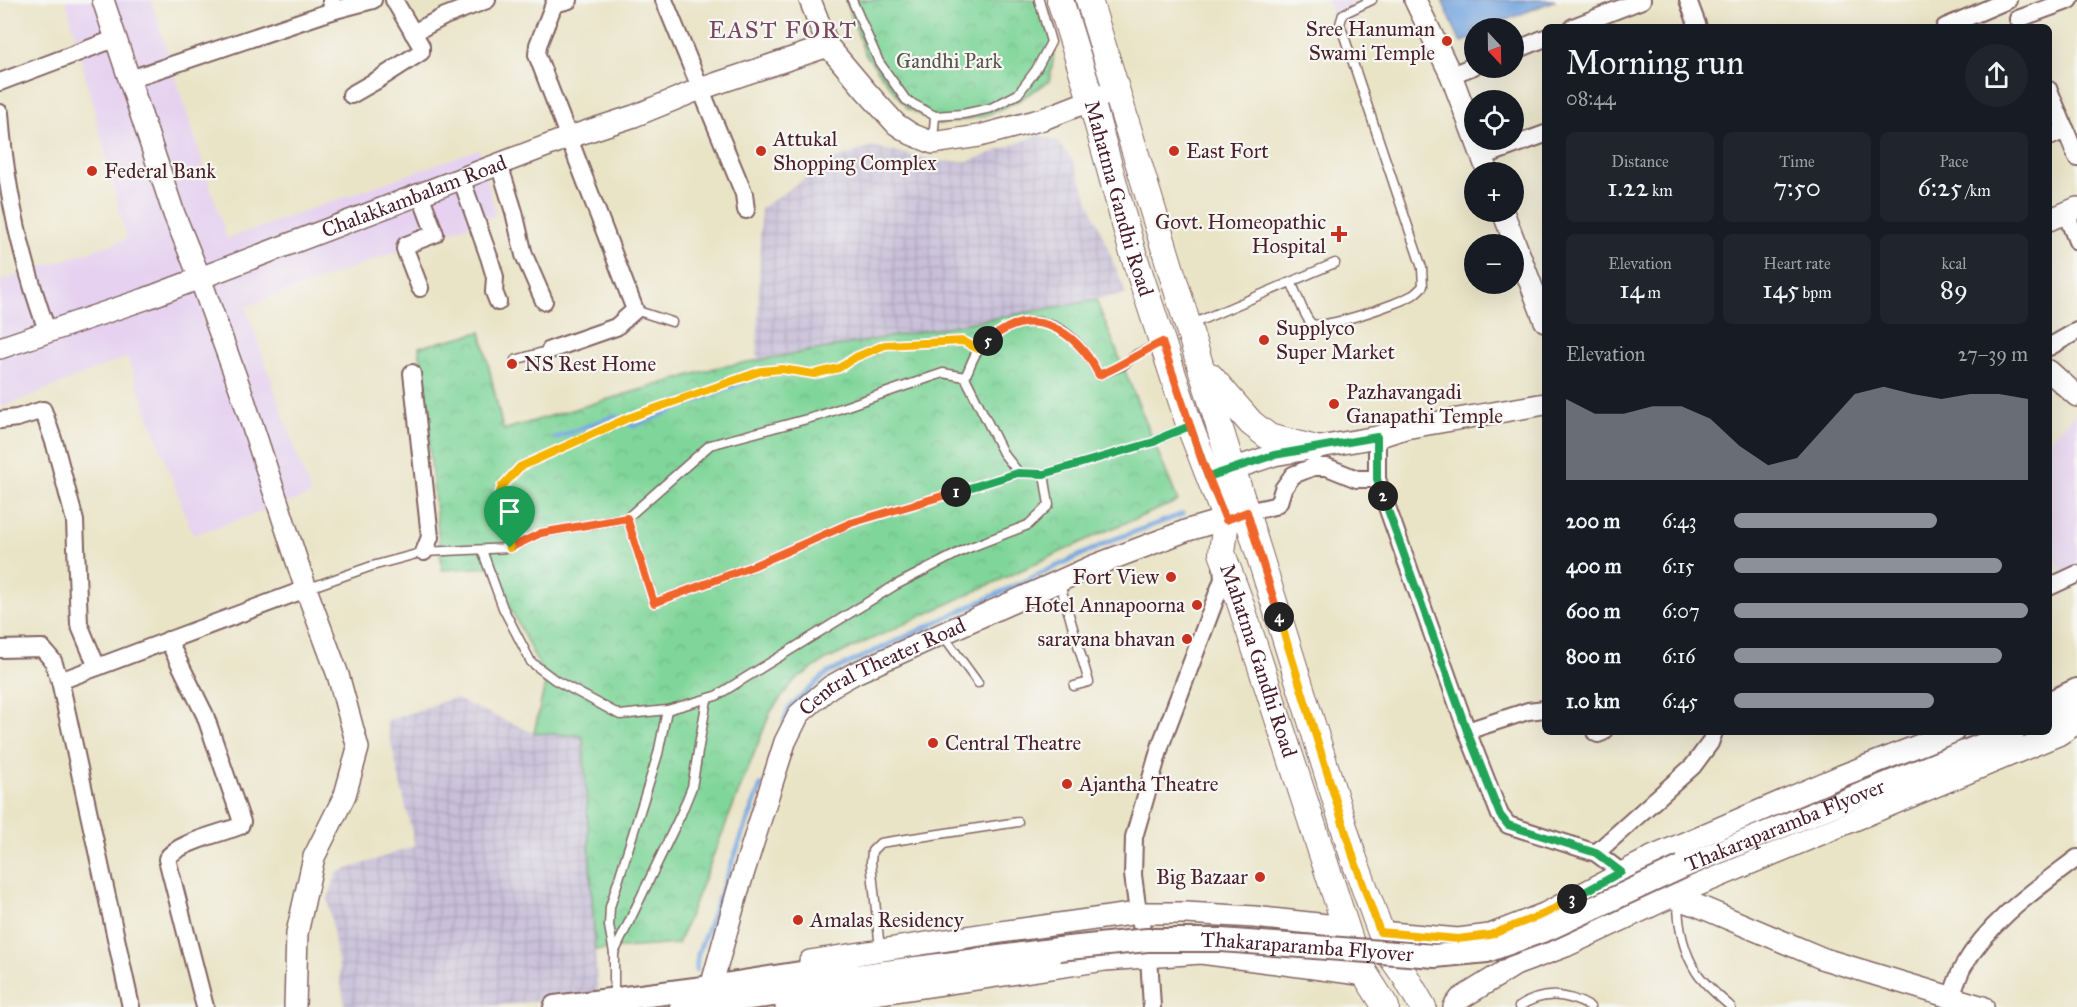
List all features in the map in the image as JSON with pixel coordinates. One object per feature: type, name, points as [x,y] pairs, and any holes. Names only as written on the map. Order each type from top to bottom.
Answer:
[{"type":"main road","name":"Mahatma Gandhi Road","points":[[1060,0],[1091,100],[1132,250],[1190,426],[1208,477],[1236,516]]},
{"type":"main road","name":"Mahatma Gandhi Road","points":[[1089,0],[1233,468],[1236,516],[1380,932],[1388,952],[1405,975],[1423,1007]]},
{"type":"main road","points":[[1201,364],[1245,417],[1269,437],[1314,448]]},
{"type":"main road","name":"Mahatma Gandhi Road","points":[[1236,516],[1222,553],[1346,927],[1366,975],[1386,1007]]},
{"type":"main road","points":[[2052,702],[2077,690]]},
{"type":"main road","points":[[2052,721],[2077,710]]},
{"type":"main road","name":"Thakaraparamba Flyover","points":[[717,996],[841,986],[856,976],[1059,949],[1147,940],[1221,940],[1435,956],[1487,951],[1548,929],[1682,867],[2003,735]]},
{"type":"main road","points":[[555,1007],[717,996]]},
{"type":"main road","points":[[681,1007],[717,996]]},
{"type":"street","points":[[103,0],[174,214],[242,394],[306,589],[339,675],[358,748],[345,795],[314,856],[297,933],[295,1007]]},
{"type":"street","points":[[130,79],[333,5],[373,0]]},
{"type":"street","points":[[351,95],[421,52],[421,46],[394,0]]},
{"type":"street","points":[[413,33],[445,16],[487,0]]},
{"type":"street","points":[[664,0],[744,194],[746,210]]},
{"type":"street","points":[[810,0],[828,46],[897,124],[911,134],[933,142],[979,136],[1043,119],[1118,90]]},
{"type":"street","points":[[1415,0],[1451,75],[1480,151],[1542,135]]},
{"type":"street","points":[[1581,24],[1641,0]]},
{"type":"street","points":[[1688,0],[1697,24]]},
{"type":"street","points":[[1952,24],[2009,0],[2020,23],[2070,0]]},
{"type":"street","points":[[550,350],[616,327],[635,310],[537,55],[538,45],[556,1]]},
{"type":"street","points":[[0,82],[117,38]]},
{"type":"street","points":[[1524,47],[1542,39]]},
{"type":"street","name":"Chalakkambalam Road","points":[[0,348],[200,278],[570,137],[634,116],[700,88],[828,46]]},
{"type":"street","points":[[1451,75],[1464,70]]},
{"type":"street","points":[[2052,97],[2077,158]]},
{"type":"street","points":[[0,113],[3,150],[21,246],[31,286],[48,333]]},
{"type":"street","points":[[2052,135],[2066,130]]},
{"type":"street","points":[[499,164],[524,255],[544,301]]},
{"type":"street","points":[[461,178],[489,256],[495,277],[494,292],[498,302]]},
{"type":"street","points":[[420,194],[435,234],[406,245],[405,249],[420,288]]},
{"type":"street","points":[[2064,214],[2077,241]]},
{"type":"street","points":[[1507,222],[1542,313]]},
{"type":"street","points":[[2052,345],[2077,332]]},
{"type":"street","points":[[412,374],[429,537],[424,552]]},
{"type":"street","points":[[2052,374],[2077,396]]},
{"type":"street","points":[[1208,477],[1274,455],[1377,437],[1405,428],[1542,405]]},
{"type":"street","points":[[0,420],[17,418],[44,410],[75,521],[79,624],[96,667]]},
{"type":"street","points":[[1377,437],[1377,479],[1494,804],[1508,825],[1596,853],[1621,872],[1824,958],[1983,1007]]},
{"type":"street","points":[[1236,516],[1274,506],[1279,502],[1283,489],[1293,475],[1313,467],[1327,467],[1358,479],[1377,479]]},
{"type":"street","name":"Central Theater Road","points":[[717,996],[725,931],[785,742],[799,714],[830,687],[855,673],[1093,566],[1188,530],[1236,516]]},
{"type":"street","points":[[1152,1007],[1149,956],[1138,914],[1133,875],[1134,837],[1161,744],[1223,579],[1222,553]]},
{"type":"street","points":[[2052,586],[2077,574]]},
{"type":"street","points":[[60,681],[306,589]]},
{"type":"street","points":[[168,640],[205,715],[242,822],[240,826],[180,848],[170,853],[167,859],[206,1007]]},
{"type":"street","points":[[0,649],[42,648],[53,661],[60,681],[131,1007]]},
{"type":"street","points":[[2052,692],[2077,682]]},
{"type":"street","points":[[1467,731],[1528,711],[1542,709]]},
{"type":"street","points":[[1462,1004],[1515,965],[1566,946],[2058,735],[2077,723]]},
{"type":"street","points":[[1596,853],[1693,766],[1710,743],[1713,735]]},
{"type":"street","points":[[1380,932],[1458,939],[1490,935],[1544,914],[1652,857],[1940,735]]},
{"type":"street","points":[[1952,997],[1962,968],[1997,922],[2077,858]]},
{"type":"street","points":[[717,996],[758,971],[819,959],[986,933],[1138,914],[1186,913],[1346,927]]},
{"type":"street","points":[[786,1007],[839,1004],[1105,960],[1201,953],[1366,975]]},
{"type":"street","points":[[717,996],[765,1007]]},
{"type":"lane","points":[[852,0],[879,62],[906,100],[935,116],[963,114],[991,108],[1018,94],[1036,70],[1051,42],[1039,0]]},
{"type":"lane","points":[[1291,282],[1307,316],[1316,326],[1332,324],[1413,295],[1423,286],[1422,268],[1340,24],[1343,14],[1372,0]]},
{"type":"lane","points":[[933,142],[935,116]]},
{"type":"lane","points":[[1188,326],[1335,263]]},
{"type":"lane","points":[[635,310],[672,322]]},
{"type":"lane","points":[[965,377],[978,349],[994,335],[1014,325],[1035,322],[1057,327],[1074,341],[1099,375],[1122,366],[1137,354],[1162,342]]},
{"type":"lane","points":[[510,548],[499,520],[496,504],[502,486],[520,467],[628,418],[761,371],[782,369],[814,374],[839,368],[856,357],[885,345],[963,341],[978,349]]},
{"type":"lane","points":[[515,360],[550,350]]},
{"type":"lane","points":[[306,589],[372,566],[424,552],[510,548],[541,533],[627,518],[710,445],[818,416],[943,373],[965,377]]},
{"type":"lane","points":[[965,377],[1003,453],[1018,473]]},
{"type":"lane","points":[[627,518],[654,603],[753,566],[851,523],[1018,473],[1044,474],[1154,442],[1190,426]]},
{"type":"lane","points":[[482,550],[502,608],[531,662],[555,680],[620,715],[667,710],[716,696],[894,586],[966,549],[1028,525],[1048,505],[1044,474]]},
{"type":"lane","points":[[1059,581],[1089,682],[1074,686]]},
{"type":"lane","points":[[943,634],[978,683]]},
{"type":"lane","points":[[614,953],[692,787],[707,699]]},
{"type":"lane","points":[[614,1003],[614,953],[609,926],[610,907],[658,754],[667,710]]},
{"type":"lane","points":[[880,950],[871,862],[872,851],[880,843],[1018,822]]},
{"type":"lane","points":[[1677,897],[1678,928],[1687,952],[1698,974],[1731,1007]]},
{"type":"lane","points":[[1519,1007],[1535,998],[1554,994],[1577,999],[1590,1007]]},
{"type":"shaded area","points":[[66,0],[151,0],[227,239],[479,149],[496,215],[246,307],[311,495],[193,535],[127,357],[0,408],[0,281],[127,239]]},
{"type":"shaded area","points":[[1327,0],[1363,0],[1332,13]]},
{"type":"shaded area","points":[[1039,135],[1057,141],[1073,161],[1126,294],[757,360],[761,208],[832,160],[872,147],[942,162],[970,161]]},
{"type":"shaded area","points":[[2077,412],[2077,568],[2066,574],[2052,557],[2052,437]]},
{"type":"shaded area","points":[[454,698],[534,733],[583,736],[598,994],[485,1007],[345,1007],[328,899],[337,873],[415,846],[386,721]]},
{"type":"green space","name":"Gandhi Park","points":[[846,0],[1042,0],[1054,36],[1049,81],[1018,101],[984,116],[940,124],[908,109],[865,54]]},
{"type":"green space","points":[[1096,300],[1178,501],[1106,531],[824,661],[794,681],[771,711],[678,944],[595,950],[583,736],[534,733],[546,680],[490,567],[442,570],[419,347],[481,332],[503,430],[715,368]]},
{"type":"water","points":[[1442,0],[1556,0],[1511,18],[1464,18],[1464,42],[1461,43]]},
{"type":"waterway","points":[[555,438],[614,416],[634,426],[759,376]]},
{"type":"waterway","points":[[784,722],[789,708],[826,674],[1115,539],[1183,514]]},
{"type":"waterway","points":[[696,970],[698,954],[761,785]]},
{"type":"place","name":"Sree Hanuman Swami Temple","points":[[1447,41]]},
{"type":"place","name":"Attukal Shopping Complex","points":[[761,151]]},
{"type":"place","name":"East Fort","points":[[1174,151]]},
{"type":"place","name":"Federal Bank","points":[[92,171]]},
{"type":"place","name":"Govt. Homeopathic Hospital","points":[[1339,234]]},
{"type":"place","name":"Supplyco Super Market","points":[[1264,340]]},
{"type":"place","name":"NS Rest Home","points":[[512,364]]},
{"type":"place","name":"Pazhavangadi Ganapathi Temple","points":[[1334,404]]},
{"type":"place","name":"Fort View","points":[[1171,577]]},
{"type":"place","name":"Hotel Annapoorna","points":[[1197,605]]},
{"type":"place","name":"saravana bhavan","points":[[1187,639]]},
{"type":"place","name":"Central Theatre","points":[[933,743]]},
{"type":"place","name":"Ajantha Theatre","points":[[1067,784]]},
{"type":"place","name":"Big Bazaar","points":[[1260,877]]},
{"type":"place","name":"Amalas Residency","points":[[798,920]]},
{"type":"district","name":"EAST FORT","points":[[783,30]]},
{"type":"route","points":[[510,548],[499,520],[496,504],[502,486],[520,467],[628,418],[761,371],[782,369],[814,374],[839,368],[856,357],[885,345],[963,341],[978,349],[994,335],[1014,325],[1035,322],[1057,327],[1074,341],[1099,375],[1122,366],[1137,354],[1162,342],[1190,426],[1202,461],[1208,477],[1226,520],[1247,512],[1354,859],[1380,932],[1458,939],[1490,935],[1544,914],[1621,872],[1596,853],[1508,825],[1500,815],[1467,731],[1377,479],[1377,437],[1274,455],[1208,477],[1190,426],[1154,442],[1073,467],[1044,474],[1018,473],[851,523],[753,566],[654,603],[627,518],[541,533],[510,548]]}]
